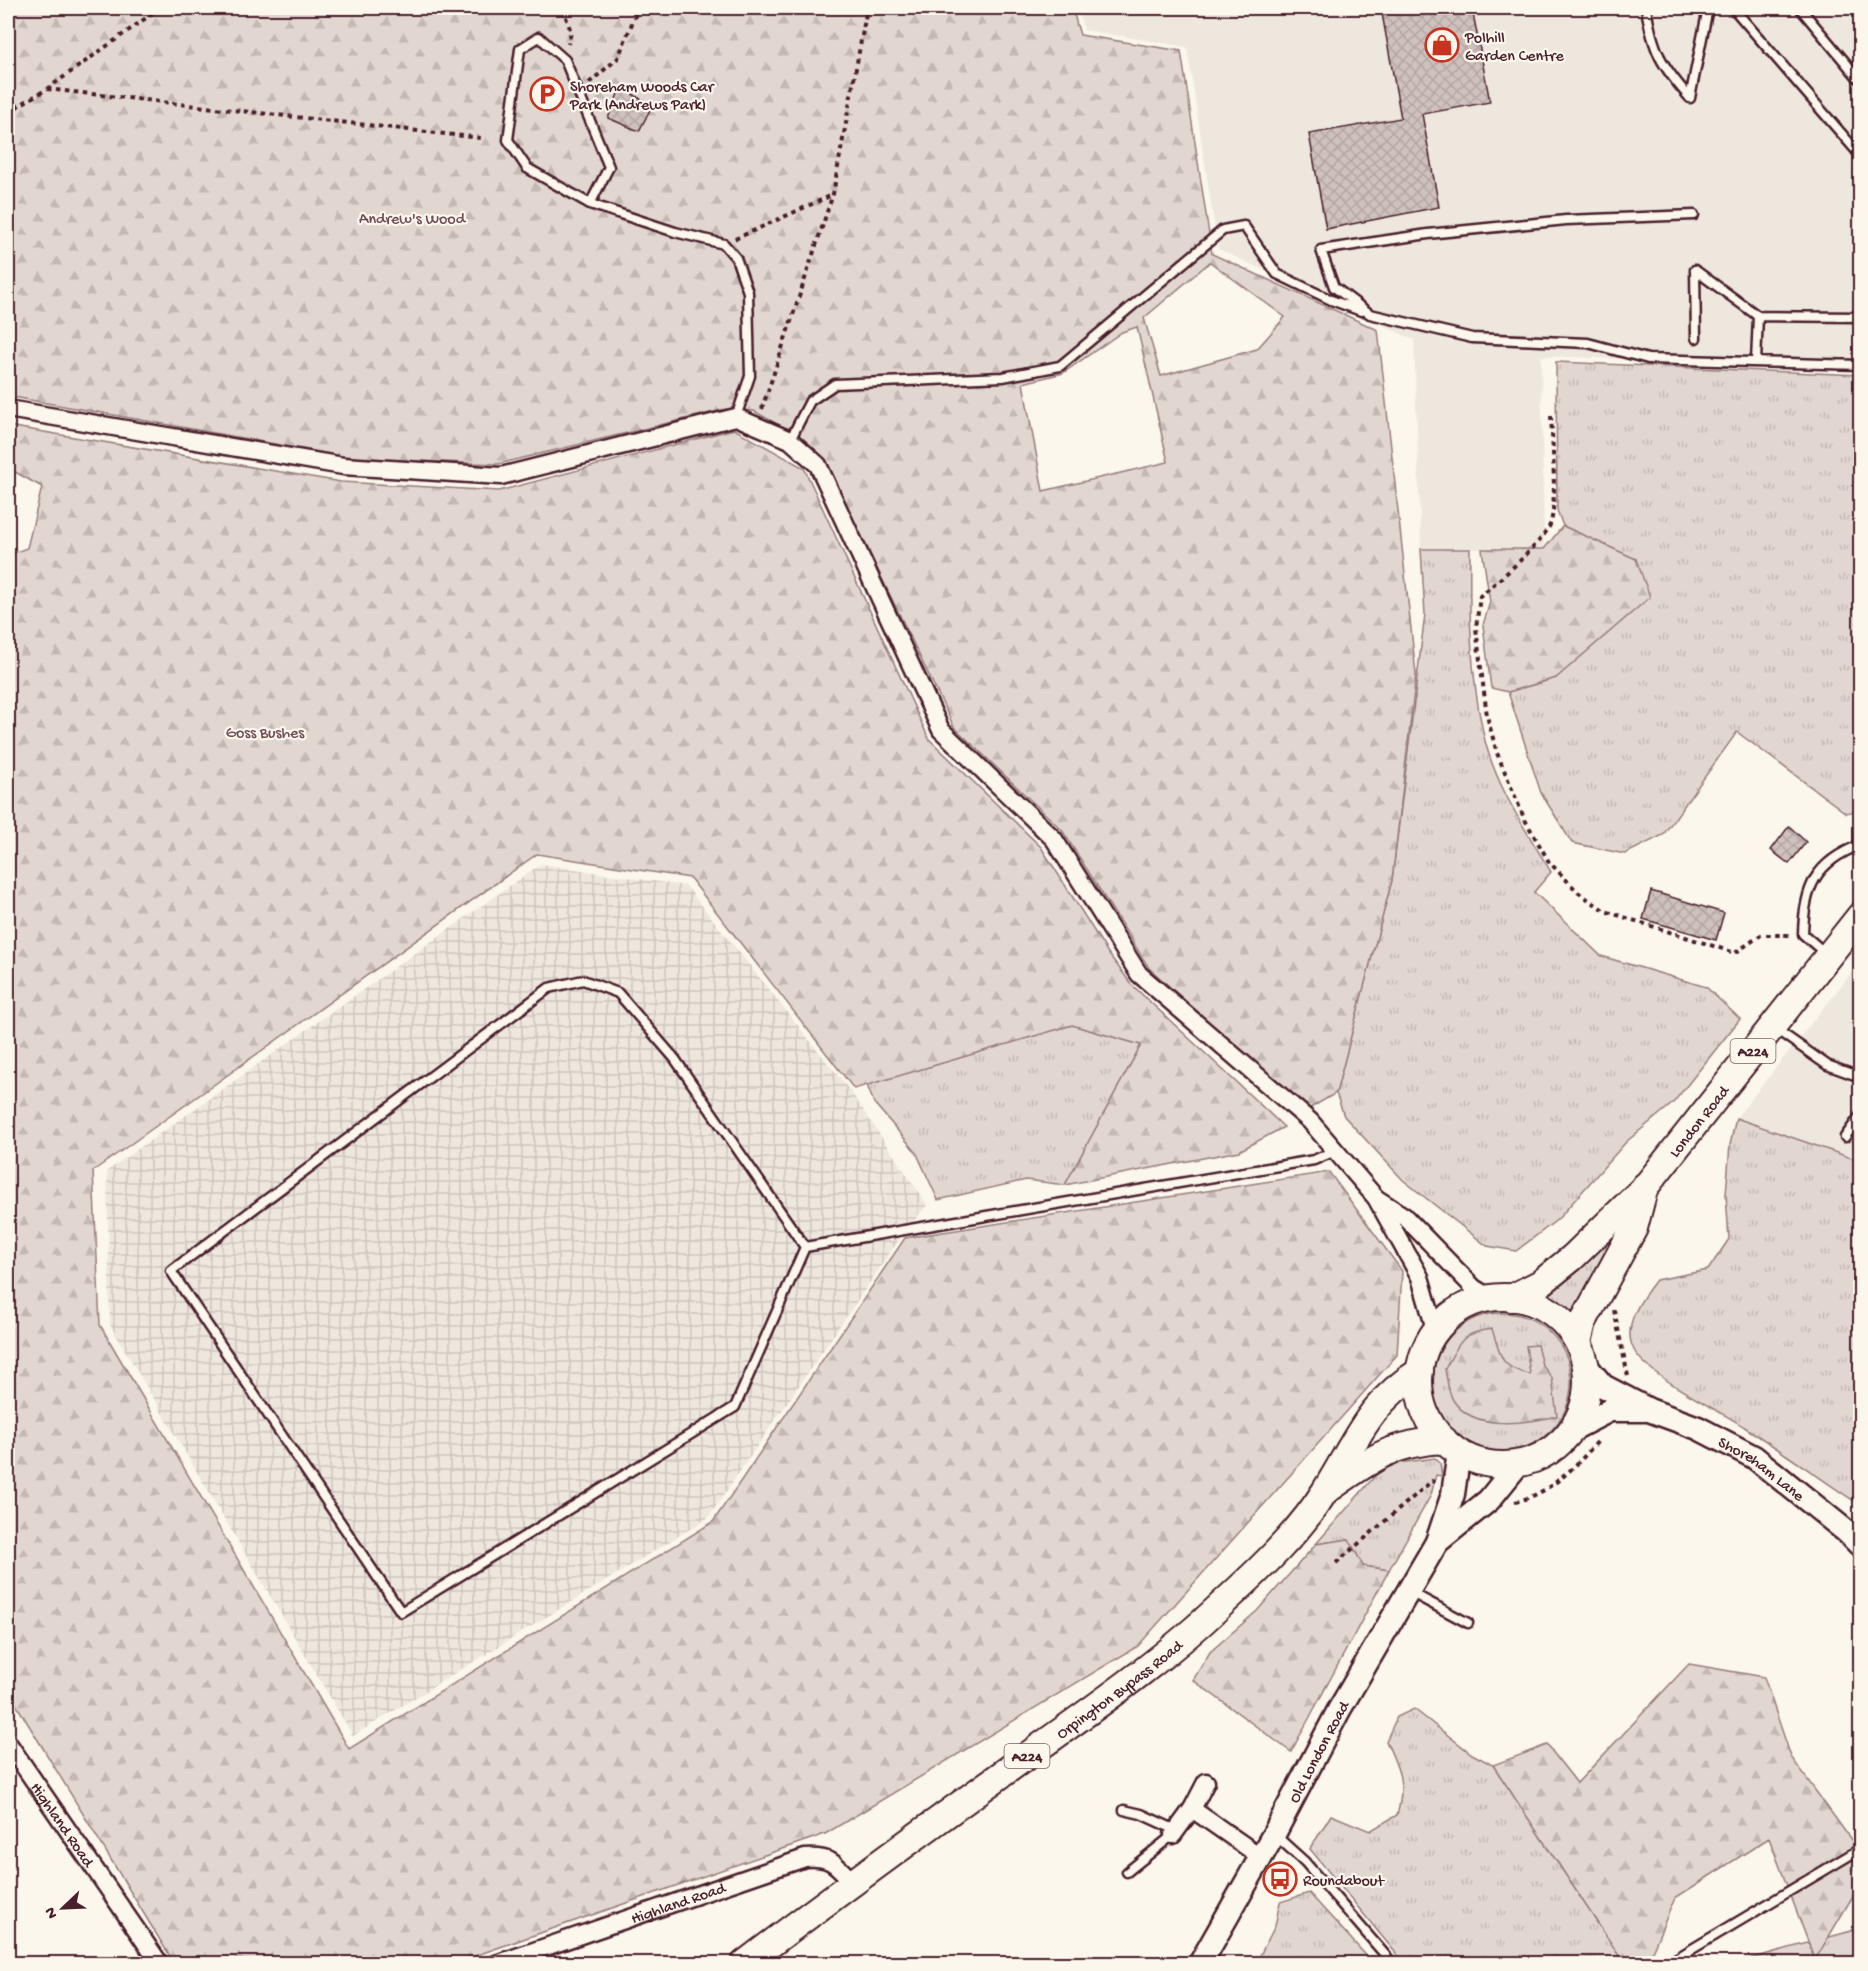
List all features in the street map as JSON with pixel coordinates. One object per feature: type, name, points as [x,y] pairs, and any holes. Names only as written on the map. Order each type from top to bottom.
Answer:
[{"type":"main road","name":"London Road","points":[[1502,1298],[1541,1283],[1573,1257],[1646,1186],[1860,916]]},
{"type":"main road","name":"London Road","points":[[1578,1342],[1583,1322],[1634,1228],[1646,1186]]},
{"type":"main road","points":[[1502,1298],[1527,1301],[1548,1310],[1565,1325],[1578,1342],[1586,1366],[1588,1383],[1584,1407],[1573,1429],[1548,1453],[1518,1464],[1496,1465],[1475,1461],[1451,1446],[1432,1424],[1424,1406],[1420,1371],[1425,1349],[1435,1329],[1458,1311],[1502,1298]]},
{"type":"main road","name":"Orpington Bypass Road","points":[[744,1964],[1176,1647],[1257,1571],[1325,1492],[1358,1431],[1373,1412],[1395,1388],[1420,1371]]},
{"type":"main road","name":"Orpington Bypass Road","points":[[1325,1492],[1390,1449],[1413,1443],[1451,1446]]},
{"type":"street","points":[[8,409],[343,466],[501,476],[736,417],[790,440],[818,465],[941,730],[1054,839],[1138,974],[1310,1121],[1376,1198],[1420,1277],[1435,1329]]},
{"type":"street","points":[[1376,1198],[1404,1216],[1474,1288],[1502,1298]]},
{"type":"street","name":"Shoreham Lane","points":[[1586,1366],[1602,1386],[1649,1410],[1698,1428],[1754,1457],[1860,1545]]},
{"type":"street","name":"Shoreham Lane","points":[[1573,1429],[1610,1410],[1649,1410]]},
{"type":"street","name":"Old London Road","points":[[1200,1964],[1407,1590],[1437,1542],[1453,1494],[1451,1446]]},
{"type":"street","name":"Old London Road","points":[[1437,1542],[1489,1500],[1518,1464]]},
{"type":"street","name":"Highland Road","points":[[8,1743],[160,1964]]},
{"type":"street","points":[[1174,1833],[1192,1809],[1206,1782]]},
{"type":"street","points":[[1192,1809],[1261,1857]]},
{"type":"street","name":"Highland Road","points":[[496,1964],[805,1858],[823,1856],[837,1865],[853,1883]]},
{"type":"lane","points":[[1646,8],[1652,43],[1670,76],[1690,98],[1708,8]]},
{"type":"lane","points":[[1733,8],[1860,155]]},
{"type":"lane","points":[[1800,8],[1860,80]]},
{"type":"lane","points":[[591,204],[609,167],[565,60],[539,37],[520,49],[508,140],[527,168],[591,204],[675,232],[724,244],[736,258],[748,292],[750,376],[736,417]]},
{"type":"lane","points":[[1370,314],[1334,287],[1321,250],[1428,234],[1566,220],[1694,214]]},
{"type":"lane","points":[[790,440],[810,401],[835,384],[1003,377],[1060,366],[1176,268],[1198,253],[1205,243],[1222,230],[1244,226],[1277,274],[1331,300],[1370,314],[1472,338],[1588,343],[1648,359],[1860,365]]},
{"type":"lane","points":[[1696,338],[1695,270],[1758,316],[1860,317]]},
{"type":"lane","points":[[1756,362],[1758,316]]},
{"type":"lane","points":[[1829,956],[1803,934],[1804,902],[1821,867],[1844,851],[1860,845]]},
{"type":"lane","points":[[584,980],[618,993],[675,1059],[805,1247],[735,1407],[401,1612],[171,1270],[549,988],[584,980]]},
{"type":"lane","points":[[1773,1027],[1827,1065],[1860,1077]]},
{"type":"lane","points":[[1845,1137],[1860,1116]]},
{"type":"lane","points":[[805,1247],[1314,1160],[1335,1151]]},
{"type":"lane","points":[[1407,1590],[1468,1623]]},
{"type":"lane","points":[[1124,1810],[1141,1814],[1174,1833],[1127,1872]]},
{"type":"lane","points":[[1274,1834],[1305,1862],[1393,1964]]},
{"type":"lane","points":[[1667,1964],[1860,1849]]},
{"type":"path","points":[[8,112],[47,89],[160,8]]},
{"type":"path","points":[[563,8],[571,32],[565,60]]},
{"type":"path","points":[[579,92],[618,58],[636,8]]},
{"type":"path","points":[[757,426],[833,194],[867,8]]},
{"type":"path","points":[[47,89],[481,138]]},
{"type":"path","points":[[724,244],[833,194]]},
{"type":"path","points":[[1551,416],[1553,505],[1550,526],[1507,573],[1480,596],[1476,628],[1487,716],[1497,753],[1524,818],[1549,862],[1578,893],[1605,911],[1735,952],[1761,936],[1803,934]]},
{"type":"shaded area","name":"Polhill Garden Centre","points":[[1077,8],[1843,8],[1860,29],[1860,368],[1541,356],[1544,549],[1421,549],[1414,340],[1218,249],[1187,47],[1084,30]]},
{"type":"shaded area","points":[[541,864],[686,886],[851,1092],[927,1205],[901,1237],[708,1518],[353,1736],[110,1325],[107,1171]]},
{"type":"shaded area","points":[[1860,962],[1860,1166],[1736,1118]]},
{"type":"green space","name":"Andrew's Wood","points":[[19,8],[1072,8],[1080,35],[1181,51],[1212,254],[1378,330],[1416,674],[1392,880],[1336,1093],[1307,1110],[1149,968],[1062,830],[954,727],[824,459],[802,438],[754,411],[726,409],[498,464],[359,459],[8,396],[8,16]],"holes":[[[1210,262],[1285,317],[1257,349],[1161,376],[1144,318]],[[1137,327],[1168,462],[1043,491],[1023,383],[1063,373],[1122,332]]]},
{"type":"green space","points":[[1556,362],[1860,375],[1860,810],[1846,813],[1737,732],[1663,835],[1625,854],[1572,843],[1541,793],[1508,692],[1556,678],[1636,559],[1563,526],[1557,510]]},
{"type":"green space","name":"Goss Bushes","points":[[8,426],[341,482],[499,491],[734,429],[804,468],[929,739],[1041,847],[1108,953],[1132,985],[1284,1127],[1239,1151],[1065,1185],[1141,1045],[1072,1025],[854,1089],[690,878],[537,854],[93,1171],[100,1325],[349,1749],[713,1522],[905,1238],[1329,1172],[1402,1271],[1397,1355],[1138,1646],[825,1834],[454,1963],[174,1963],[8,1691],[8,555],[27,548],[42,487],[8,468]]},
{"type":"green space","points":[[1563,526],[1636,559],[1650,597],[1556,678],[1508,692],[1491,688],[1483,625],[1490,602],[1482,549],[1544,549]]},
{"type":"green space","points":[[1421,549],[1470,549],[1471,641],[1475,687],[1483,732],[1502,787],[1551,872],[1534,892],[1601,956],[1706,987],[1740,1019],[1673,1103],[1626,1142],[1558,1219],[1516,1251],[1487,1246],[1403,1180],[1344,1116],[1336,1093],[1392,880],[1425,614]]},
{"type":"green space","points":[[1072,1025],[1141,1045],[1065,1185],[1026,1180],[938,1200],[916,1152],[874,1103],[867,1085]]},
{"type":"green space","points":[[1736,1118],[1860,1161],[1860,1505],[1746,1428],[1653,1371],[1641,1360],[1631,1341],[1630,1331],[1635,1313],[1656,1280],[1708,1270],[1729,1239],[1726,1194],[1730,1145]]},
{"type":"green space","points":[[1620,1221],[1622,1224],[1572,1312],[1548,1296],[1580,1270]]},
{"type":"green space","points":[[1502,1313],[1528,1318],[1551,1333],[1566,1356],[1571,1382],[1566,1408],[1551,1431],[1528,1446],[1502,1451],[1476,1446],[1453,1431],[1438,1408],[1433,1382],[1438,1356],[1453,1333],[1476,1318]]},
{"type":"green space","points":[[1492,1329],[1503,1359],[1512,1368],[1520,1371],[1530,1374],[1526,1346],[1537,1345],[1542,1365],[1552,1378],[1557,1416],[1516,1422],[1487,1421],[1473,1417],[1453,1400],[1445,1369],[1454,1352],[1467,1336]]},
{"type":"green space","points":[[1435,1458],[1440,1463],[1442,1476],[1436,1475],[1431,1495],[1389,1570],[1363,1566],[1349,1539],[1316,1544],[1375,1476],[1392,1464]]},
{"type":"green space","points":[[1349,1539],[1363,1566],[1389,1570],[1291,1752],[1193,1680],[1210,1652],[1257,1611],[1316,1544]]},
{"type":"green space","points":[[1689,1664],[1764,1677],[1791,1757],[1860,1852],[1860,1884],[1815,1960],[1769,1838],[1675,1898],[1647,1963],[1624,1963],[1493,1765],[1547,1745],[1577,1783]]},
{"type":"green space","points":[[1414,1709],[1472,1754],[1493,1765],[1624,1963],[1404,1963],[1310,1849],[1331,1815],[1370,1831],[1397,1815],[1401,1794],[1400,1777],[1386,1741],[1397,1717]]},
{"type":"green space","points":[[1309,1893],[1373,1963],[1256,1963],[1275,1926],[1280,1902]]},
{"type":"green space","points":[[1860,1926],[1860,1963],[1731,1964],[1855,1930]]},
{"type":"building","points":[[1381,8],[1472,8],[1490,102],[1422,114],[1439,207],[1326,229],[1309,134],[1401,118]]},
{"type":"building","points":[[621,87],[652,106],[639,131],[608,118]]},
{"type":"building","points":[[1789,826],[1806,842],[1789,864],[1771,850]]},
{"type":"building","points":[[1651,891],[1724,913],[1716,940],[1643,919]]},
{"type":"place","name":"Polhill Garden Centre","points":[[1442,45]]},
{"type":"place","name":"Shoreham Woods Car Park (Andrews Park)","points":[[547,94]]},
{"type":"place","name":"Roundabout","points":[[1280,1879]]}]
